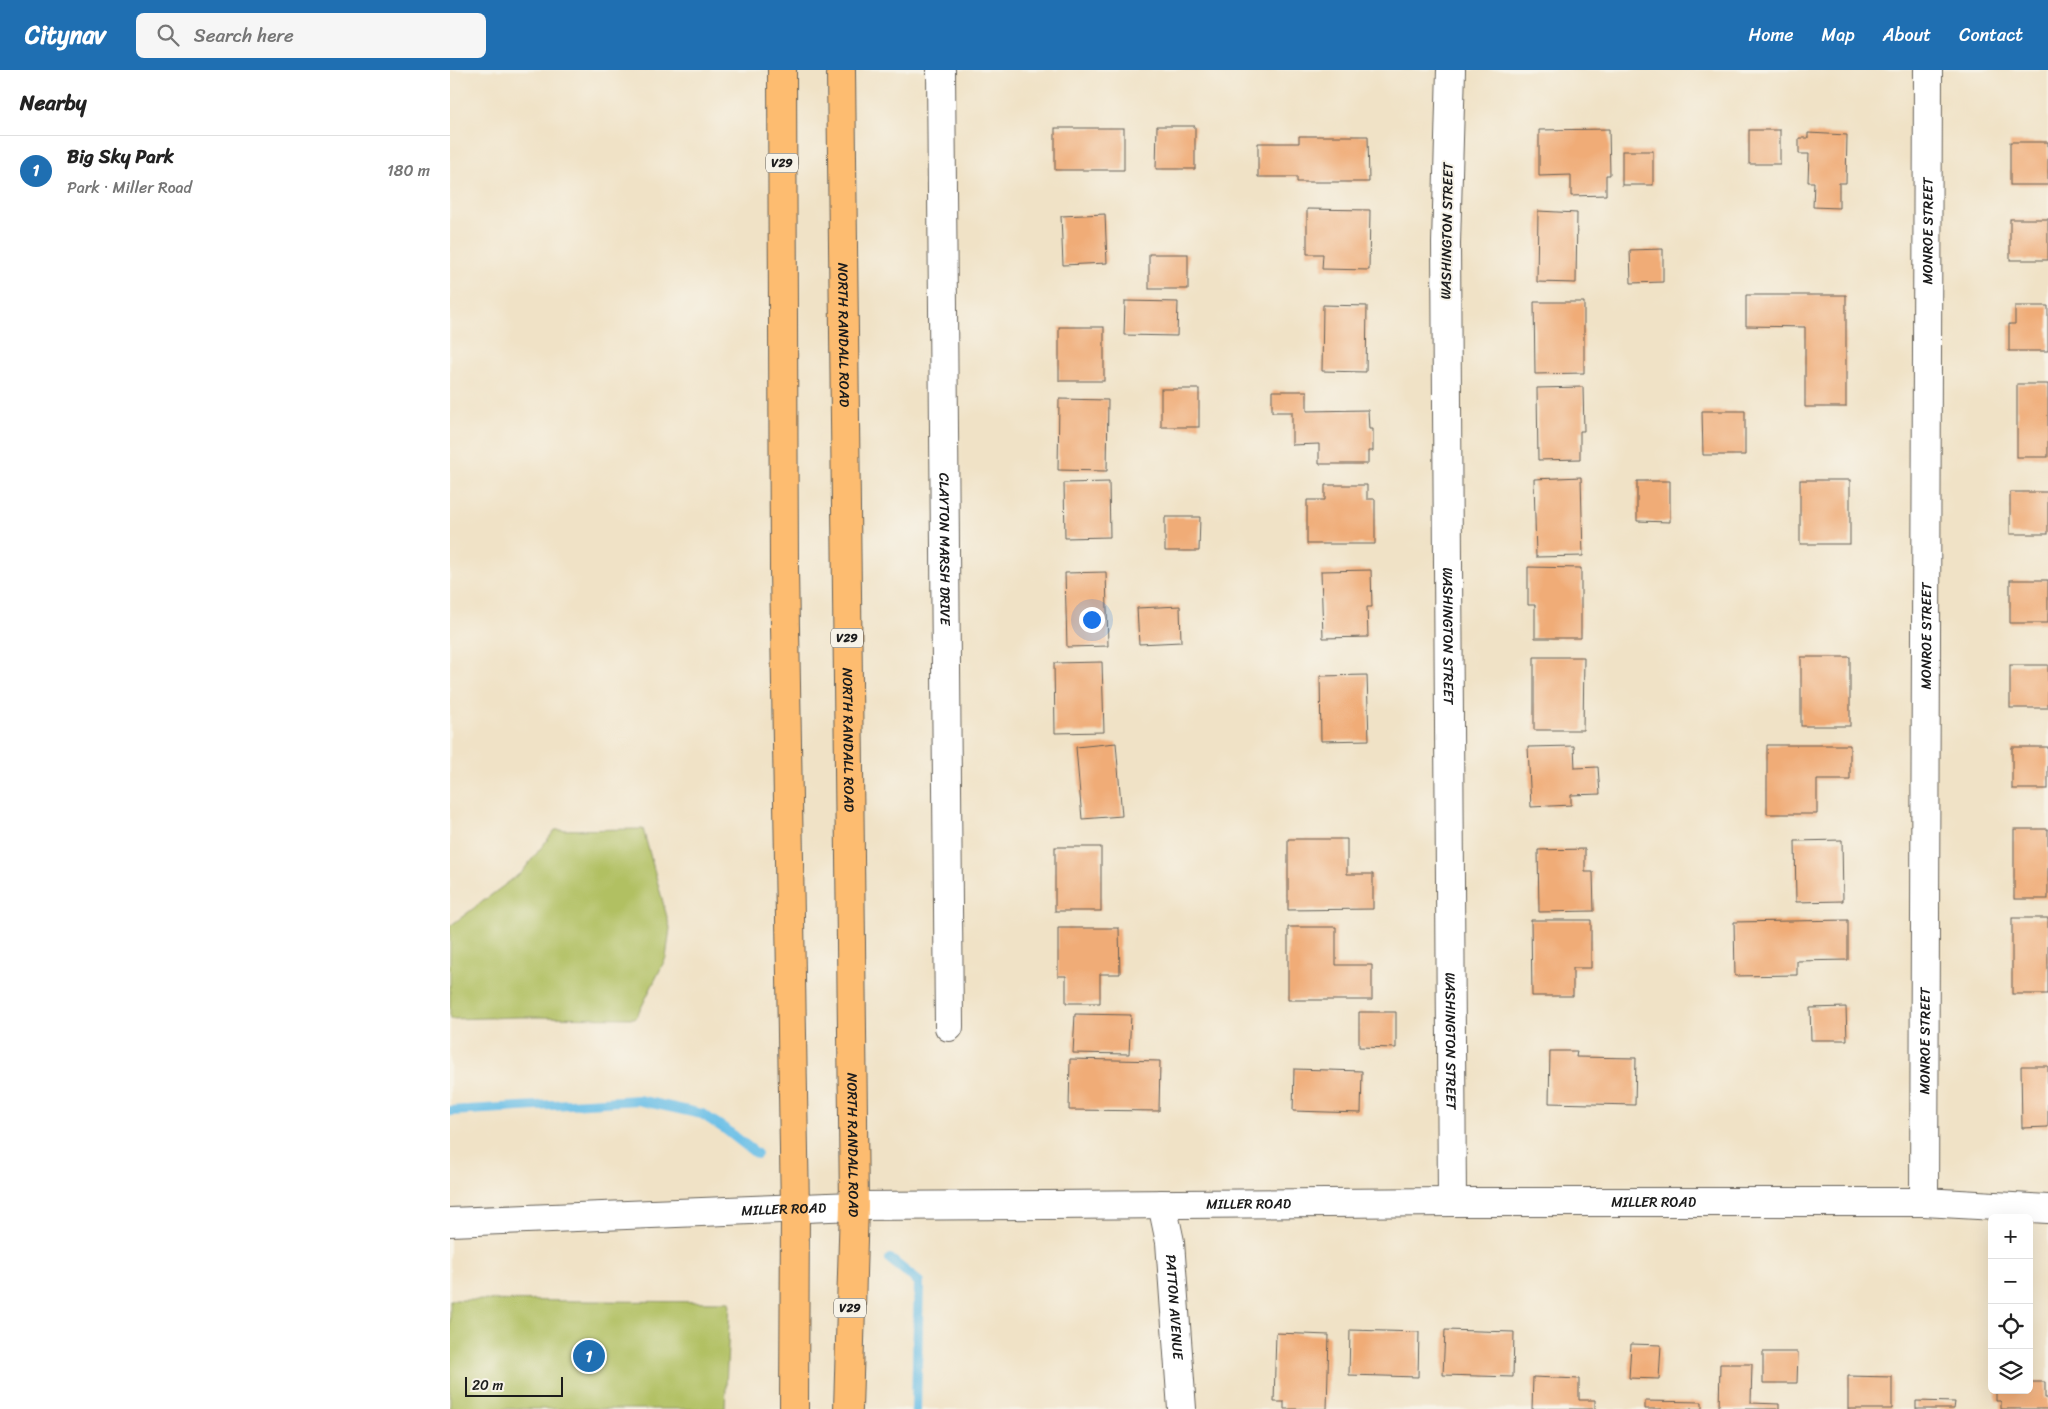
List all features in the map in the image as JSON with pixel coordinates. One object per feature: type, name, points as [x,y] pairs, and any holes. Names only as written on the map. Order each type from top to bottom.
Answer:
[{"type":"main road","name":"V29","points":[[782,70],[784,559],[795,1209],[794,1409]]},
{"type":"main road","name":"NORTH RANDALL ROAD","points":[[840,70],[854,1206],[848,1409]]},
{"type":"street","name":"CLAYTON MARSH DRIVE","points":[[941,70],[949,1027]]},
{"type":"street","name":"WASHINGTON STREET","points":[[1451,70],[1446,244],[1452,1202]]},
{"type":"street","name":"MONROE STREET","points":[[1924,1202],[1928,70]]},
{"type":"street","name":"MILLER ROAD","points":[[450,1222],[854,1206],[1452,1202],[1924,1202],[2048,1209]]},
{"type":"street","name":"PATTON AVENUE","points":[[1162,1204],[1170,1242],[1182,1409]]},
{"type":"green space","points":[[643,829],[670,928],[666,958],[636,1018],[519,1017],[450,1019],[450,926],[522,872],[555,830]]},
{"type":"green space","points":[[450,1300],[730,1302],[725,1409],[450,1409]]},
{"type":"building","points":[[1157,126],[1195,126],[1195,169],[1156,169]]},
{"type":"building","points":[[1055,128],[1124,128],[1124,170],[1055,170]]},
{"type":"building","points":[[1609,129],[1610,175],[1606,175],[1606,195],[1571,196],[1571,175],[1539,176],[1539,130]]},
{"type":"building","points":[[1749,130],[1780,130],[1780,164],[1749,164]]},
{"type":"building","points":[[1808,133],[1847,135],[1846,183],[1839,183],[1839,208],[1813,207],[1814,182],[1808,182],[1809,154],[1799,154],[1799,138],[1808,138]]},
{"type":"building","points":[[1299,136],[1368,136],[1369,182],[1297,182],[1297,177],[1258,177],[1258,143],[1299,143]]},
{"type":"building","points":[[2010,142],[2048,142],[2048,185],[2010,185]]},
{"type":"building","points":[[1622,151],[1653,151],[1653,185],[1622,185]]},
{"type":"building","points":[[1307,209],[1370,210],[1369,270],[1322,269],[1323,254],[1307,254]]},
{"type":"building","points":[[1538,211],[1577,213],[1576,283],[1537,282]]},
{"type":"building","points":[[1105,214],[1107,263],[1063,265],[1061,216]]},
{"type":"building","points":[[2010,219],[2048,219],[2048,260],[2010,260]]},
{"type":"building","points":[[1663,249],[1663,282],[1631,283],[1630,250]]},
{"type":"building","points":[[1149,254],[1188,254],[1188,289],[1149,289]]},
{"type":"building","points":[[1746,295],[1846,295],[1846,407],[1805,407],[1805,327],[1746,326]]},
{"type":"building","points":[[1125,301],[1178,302],[1177,336],[1124,335]]},
{"type":"building","points":[[1534,302],[1584,302],[1584,373],[1535,374]]},
{"type":"building","points":[[1323,305],[1367,306],[1366,372],[1322,371]]},
{"type":"building","points":[[2015,306],[2048,306],[2048,351],[2009,351],[2009,324],[2015,324]]},
{"type":"building","points":[[1059,327],[1104,327],[1104,381],[1059,381]]},
{"type":"building","points":[[2017,384],[2048,384],[2048,457],[2017,457]]},
{"type":"building","points":[[1583,387],[1584,431],[1580,431],[1580,459],[1538,460],[1537,388]]},
{"type":"building","points":[[1161,389],[1199,389],[1199,427],[1161,427]]},
{"type":"building","points":[[1272,391],[1307,391],[1307,411],[1368,410],[1369,429],[1373,429],[1373,451],[1368,451],[1368,464],[1319,464],[1319,444],[1292,445],[1292,412],[1272,412]]},
{"type":"building","points":[[1059,399],[1108,400],[1107,471],[1058,470]]},
{"type":"building","points":[[1702,411],[1745,411],[1745,455],[1703,455]]},
{"type":"building","points":[[1581,477],[1583,556],[1536,557],[1534,479]]},
{"type":"building","points":[[1800,480],[1850,480],[1850,544],[1800,544]]},
{"type":"building","points":[[1637,481],[1670,481],[1670,522],[1637,521]]},
{"type":"building","points":[[1109,482],[1110,537],[1065,538],[1064,483]]},
{"type":"building","points":[[1325,485],[1367,485],[1367,499],[1375,499],[1375,544],[1307,544],[1307,500],[1325,500]]},
{"type":"building","points":[[2010,492],[2048,492],[2048,534],[2010,534]]},
{"type":"building","points":[[1165,517],[1200,517],[1199,551],[1165,551]]},
{"type":"building","points":[[1528,567],[1581,568],[1581,638],[1535,638],[1535,605],[1528,605]]},
{"type":"building","points":[[1371,570],[1372,607],[1367,607],[1368,637],[1323,638],[1321,571]]},
{"type":"building","points":[[1106,572],[1108,646],[1067,647],[1065,573]]},
{"type":"building","points":[[2010,580],[2048,580],[2048,623],[2010,623]]},
{"type":"building","points":[[1180,606],[1181,642],[1139,644],[1137,608]]},
{"type":"building","points":[[1534,657],[1584,657],[1583,730],[1534,730]]},
{"type":"building","points":[[1801,657],[1850,657],[1850,726],[1801,726]]},
{"type":"building","points":[[1102,662],[1104,732],[1055,733],[1054,663]]},
{"type":"building","points":[[2010,665],[2048,665],[2048,708],[2010,708]]},
{"type":"building","points":[[1367,675],[1369,740],[1321,741],[1320,676]]},
{"type":"building","points":[[1116,743],[1122,816],[1082,819],[1076,747]]},
{"type":"building","points":[[1767,745],[1850,745],[1850,780],[1817,780],[1817,814],[1767,814]]},
{"type":"building","points":[[1574,746],[1575,768],[1598,767],[1600,794],[1571,795],[1571,805],[1531,807],[1528,747]]},
{"type":"building","points":[[2012,747],[2048,747],[2048,789],[2012,789]]},
{"type":"building","points":[[2014,829],[2048,829],[2048,899],[2014,899]]},
{"type":"building","points":[[1288,839],[1347,839],[1347,874],[1373,874],[1373,909],[1288,910]]},
{"type":"building","points":[[1842,840],[1843,901],[1796,902],[1795,841]]},
{"type":"building","points":[[1055,847],[1101,847],[1101,911],[1055,911]]},
{"type":"building","points":[[1585,849],[1585,872],[1593,872],[1594,911],[1539,912],[1538,850]]},
{"type":"building","points":[[2012,918],[2048,918],[2048,994],[2012,994]]},
{"type":"building","points":[[1531,920],[1591,920],[1591,968],[1573,968],[1573,996],[1532,996]]},
{"type":"building","points":[[1848,920],[1848,960],[1797,961],[1797,975],[1735,976],[1734,922]]},
{"type":"building","points":[[1288,927],[1336,927],[1336,965],[1372,965],[1372,1000],[1288,1000]]},
{"type":"building","points":[[1058,928],[1119,928],[1120,974],[1100,974],[1100,1003],[1066,1003],[1066,976],[1058,976]]},
{"type":"building","points":[[1846,1007],[1847,1040],[1811,1040],[1810,1008]]},
{"type":"building","points":[[1359,1012],[1396,1012],[1396,1048],[1359,1047]]},
{"type":"building","points":[[1075,1014],[1131,1015],[1129,1054],[1073,1053]]},
{"type":"building","points":[[1550,1051],[1577,1051],[1576,1057],[1636,1058],[1635,1105],[1549,1103]]},
{"type":"building","points":[[1070,1059],[1160,1061],[1159,1111],[1069,1110]]},
{"type":"building","points":[[2021,1066],[2048,1066],[2048,1127],[2022,1128]]},
{"type":"building","points":[[1294,1069],[1362,1071],[1361,1113],[1293,1111]]},
{"type":"building","points":[[1350,1330],[1419,1332],[1418,1377],[1349,1375]]},
{"type":"building","points":[[1445,1330],[1514,1332],[1513,1377],[1443,1375]]},
{"type":"building","points":[[1276,1333],[1329,1335],[1327,1409],[1284,1409],[1284,1402],[1274,1402]]},
{"type":"building","points":[[1631,1344],[1661,1345],[1659,1379],[1629,1378]]},
{"type":"building","points":[[1763,1352],[1798,1352],[1797,1383],[1763,1383]]},
{"type":"building","points":[[1720,1364],[1752,1364],[1751,1403],[1779,1404],[1779,1409],[1719,1409]]},
{"type":"building","points":[[1848,1376],[1892,1377],[1892,1409],[1848,1409]]},
{"type":"building","points":[[1533,1377],[1579,1379],[1579,1400],[1595,1400],[1595,1409],[1532,1409]]},
{"type":"building","points":[[2033,1382],[2045,1382],[2045,1398],[2048,1398],[2048,1409],[2001,1409],[2001,1401],[1996,1401],[1996,1394],[2033,1394]]},
{"type":"building","points":[[1645,1401],[1702,1402],[1702,1409],[1645,1409]]},
{"type":"building","points":[[1916,1401],[1955,1402],[1954,1409],[1916,1409]]},
{"type":"waterway","points":[[450,1111],[638,1100],[702,1114],[757,1154]]},
{"type":"waterway","points":[[890,1259],[919,1282],[916,1409]]},
{"type":"place","name":"Big Sky Park","points":[[589,1356]]}]
